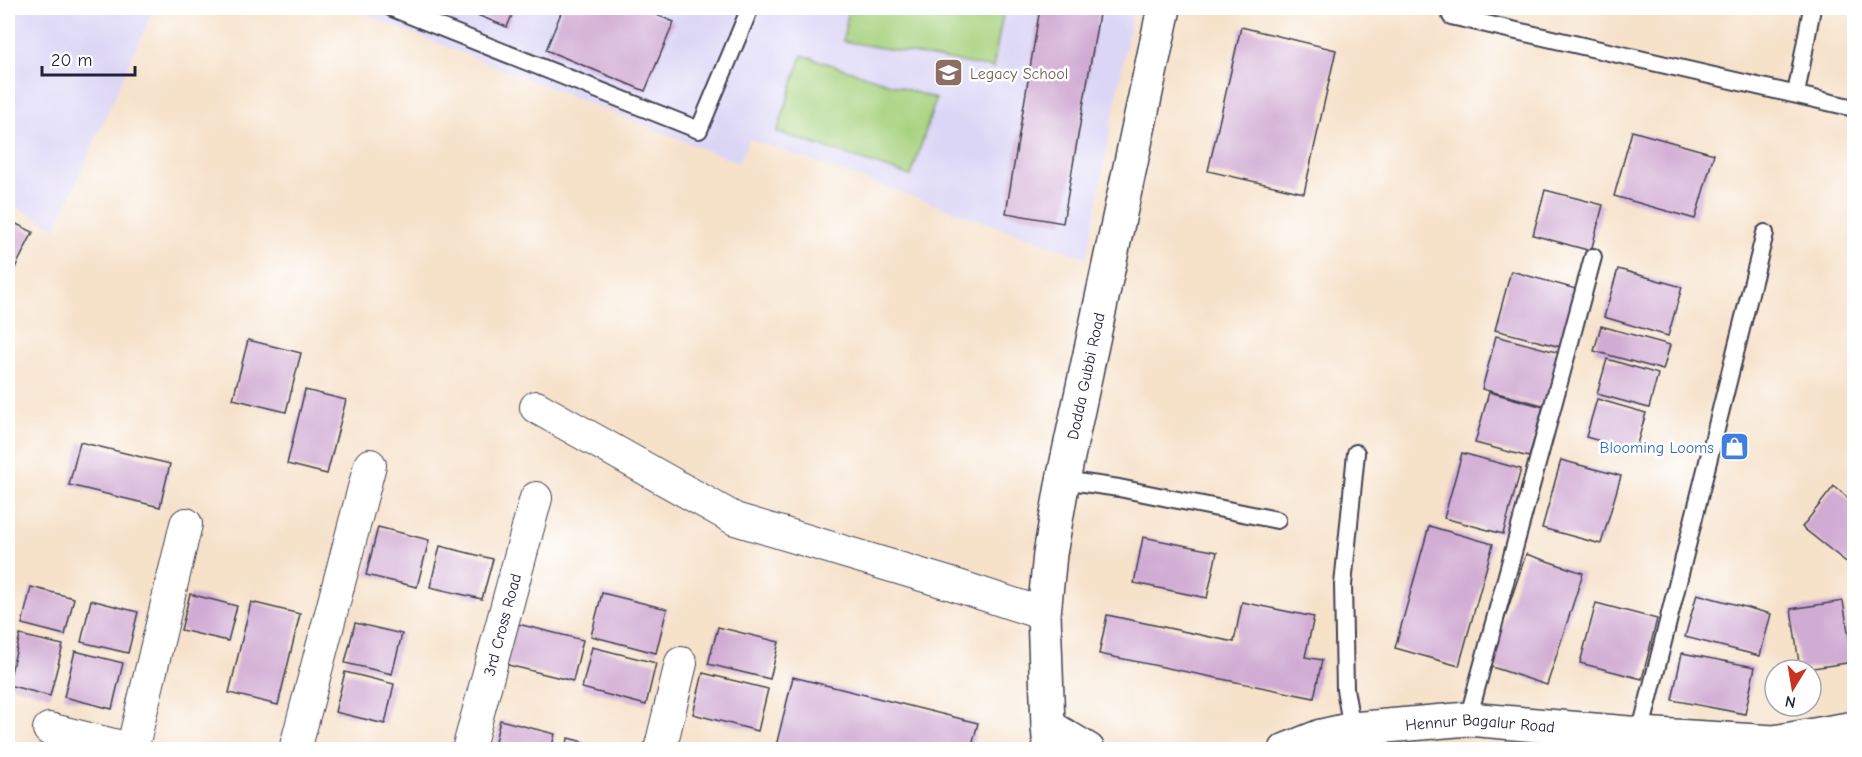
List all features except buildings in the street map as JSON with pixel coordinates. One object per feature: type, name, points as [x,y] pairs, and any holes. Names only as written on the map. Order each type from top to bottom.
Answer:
[{"type":"street","name":"Dodda Gubbi Road","points":[[1049,738],[1044,614],[1050,554],[1063,480],[1164,8]]},
{"type":"street","points":[[536,407],[735,519],[1044,614]]},
{"type":"street","points":[[295,750],[370,465]]},
{"type":"street","name":"3rd Cross Road","points":[[468,750],[536,498]]},
{"type":"street","points":[[49,729],[133,749],[186,524]]},
{"type":"street","points":[[660,750],[681,663]]},
{"type":"street","name":"Hennur Bagalur Road","points":[[1286,750],[1321,736],[1352,729],[1468,720],[1774,742],[1854,728]]},
{"type":"street","points":[[1049,738],[1088,750]]},
{"type":"lane","points":[[392,8],[699,130],[750,8]]},
{"type":"lane","points":[[1796,94],[1812,8]]},
{"type":"lane","points":[[1451,16],[1854,108]]},
{"type":"lane","points":[[1640,734],[1766,233]]},
{"type":"lane","points":[[1468,720],[1593,257]]},
{"type":"lane","points":[[1352,729],[1345,689],[1343,585],[1356,453]]},
{"type":"lane","points":[[1063,480],[1119,488],[1277,520]]},
{"type":"shaded area","points":[[8,8],[154,8],[56,228],[8,203]]},
{"type":"shaded area","name":"Legacy School","points":[[349,8],[1133,8],[1087,258],[749,139],[739,163]]},
{"type":"green space","points":[[849,8],[1004,8],[993,68],[843,41]]},
{"type":"green space","points":[[802,55],[936,99],[911,176],[777,132]]},
{"type":"place","name":"Legacy School","points":[[949,73]]},
{"type":"place","name":"Blooming Looms","points":[[1735,447]]}]
